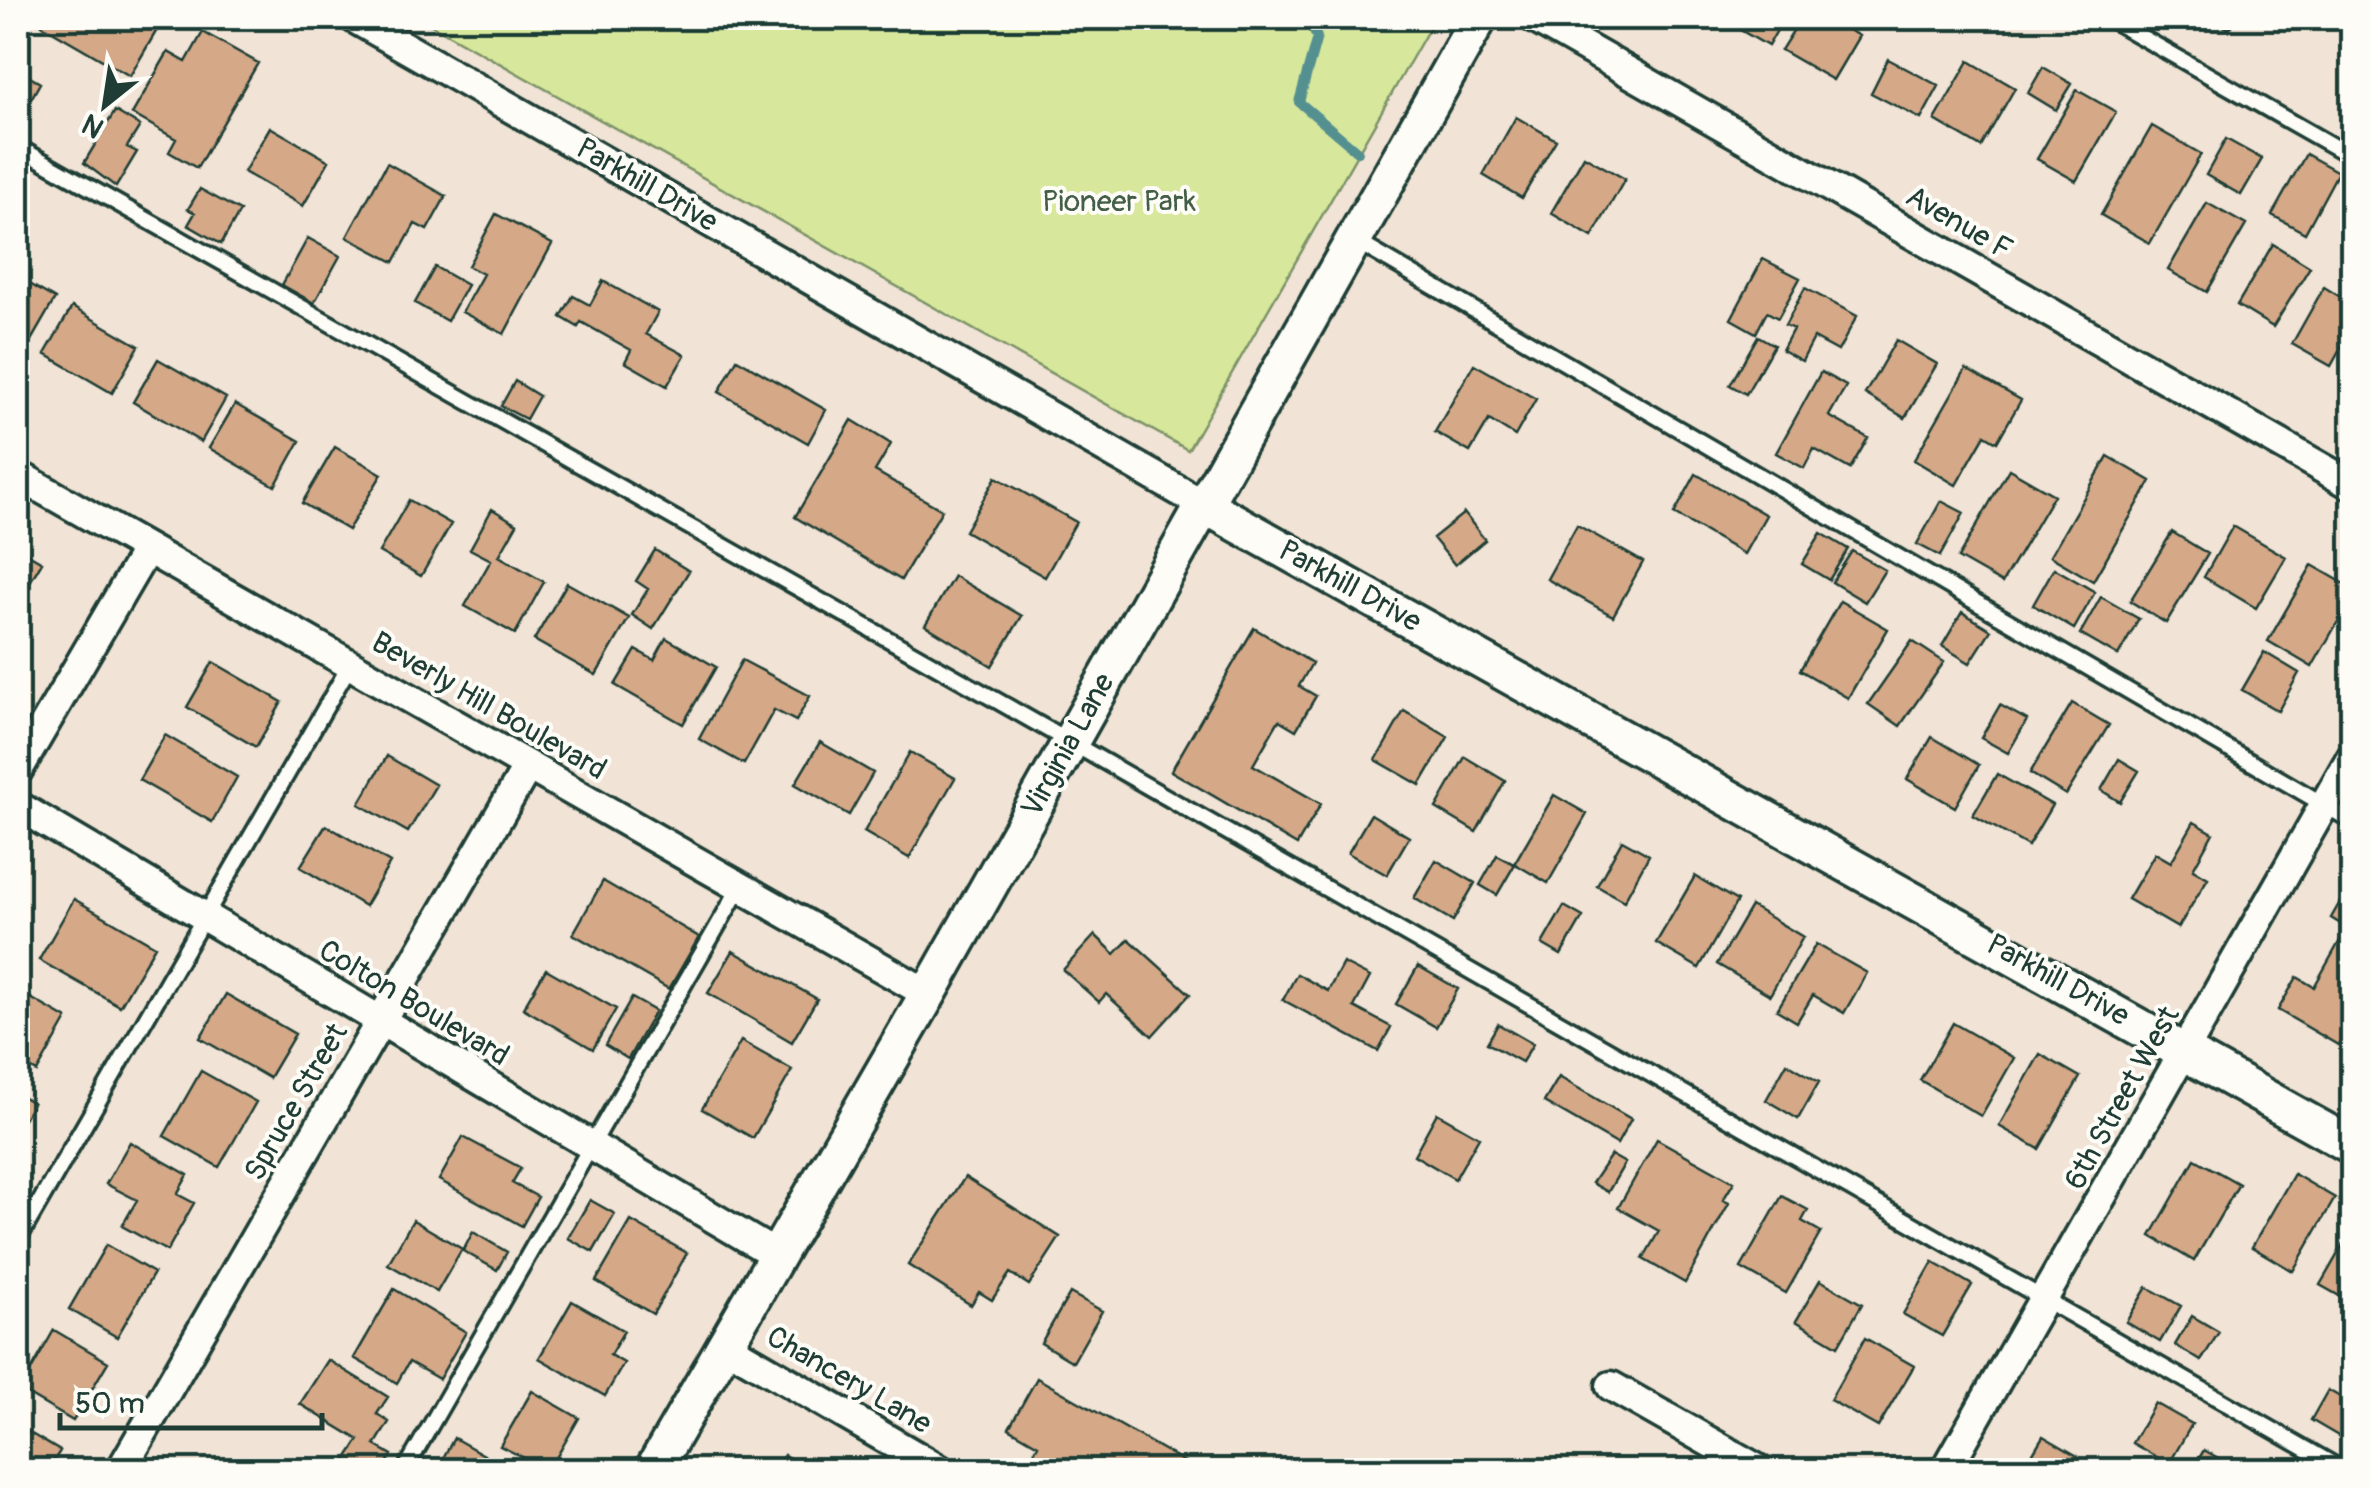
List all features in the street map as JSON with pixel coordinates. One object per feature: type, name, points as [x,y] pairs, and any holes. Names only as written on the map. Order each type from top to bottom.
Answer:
[{"type":"street","name":"Parkhill Drive","points":[[354,18],[1204,505],[2352,1146]]},
{"type":"street","name":"Virginia Lane","points":[[653,1470],[928,994],[1479,18]]},
{"type":"street","name":"Avenue F","points":[[1534,18],[2352,486]]},
{"type":"street","name":"Beverly Hill Boulevard","points":[[18,475],[928,994]]},
{"type":"street","points":[[18,770],[147,549]]},
{"type":"street","name":"6th Street West","points":[[1946,1470],[2352,756]]},
{"type":"street","name":"Spruce Street","points":[[120,1470],[528,766]]},
{"type":"street","name":"Colton Boulevard","points":[[18,806],[778,1256]]},
{"type":"street","name":"Chancery Lane","points":[[725,1345],[940,1470]]},
{"type":"street","points":[[1610,1386],[1758,1470]]},
{"type":"lane","points":[[2108,18],[2352,157]]},
{"type":"lane","points":[[18,147],[1070,742],[2343,1470]]},
{"type":"lane","points":[[1353,240],[2352,821]]},
{"type":"lane","points":[[18,1240],[350,664]]},
{"type":"lane","points":[[405,1470],[594,1148],[740,887]]},
{"type":"green space","name":"Pioneer Park","points":[[419,18],[1435,18],[1188,450]]},
{"type":"building","points":[[46,18],[164,18],[130,76],[42,25]]},
{"type":"building","points":[[1784,18],[1768,46],[1725,21]]},
{"type":"building","points":[[1801,18],[1827,18],[1859,36],[1833,80],[1781,50]]},
{"type":"building","points":[[2209,18],[2236,18],[2229,29]]},
{"type":"building","points":[[203,32],[258,63],[197,168],[169,152],[176,139],[132,114],[168,52],[186,62]]},
{"type":"building","points":[[1888,59],[1939,86],[1921,119],[1871,93]]},
{"type":"building","points":[[1969,61],[2015,88],[1981,147],[1935,120]]},
{"type":"building","points":[[2043,67],[2072,84],[2056,110],[2028,93]]},
{"type":"building","points":[[18,70],[40,83],[18,122]]},
{"type":"building","points":[[2077,90],[2116,112],[2076,181],[2037,159]]},
{"type":"building","points":[[115,111],[140,126],[127,147],[137,152],[116,187],[84,163]]},
{"type":"building","points":[[1516,117],[1556,140],[1522,198],[1483,175]]},
{"type":"building","points":[[2152,126],[2201,154],[2150,243],[2101,215]]},
{"type":"building","points":[[270,127],[329,161],[303,206],[244,172]]},
{"type":"building","points":[[2226,139],[2262,159],[2241,195],[2206,175]]},
{"type":"building","points":[[2306,154],[2338,172],[2305,233],[2272,215]]},
{"type":"building","points":[[1584,156],[1625,179],[1592,237],[1551,213]]},
{"type":"building","points":[[387,163],[446,196],[427,230],[415,224],[394,262],[347,237]]},
{"type":"building","points":[[200,189],[240,211],[221,244],[188,225],[195,213],[188,209]]},
{"type":"building","points":[[2207,203],[2246,225],[2207,292],[2168,270]]},
{"type":"building","points":[[496,214],[552,244],[504,334],[462,312],[483,274],[468,266]]},
{"type":"building","points":[[308,238],[340,256],[314,303],[282,285]]},
{"type":"building","points":[[2273,244],[2310,267],[2273,327],[2237,305]]},
{"type":"building","points":[[1763,259],[1800,278],[1778,318],[1767,312],[1756,333],[1731,319]]},
{"type":"building","points":[[435,267],[467,285],[447,321],[415,303]]},
{"type":"building","points":[[18,277],[55,299],[29,344],[18,337]]},
{"type":"building","points":[[603,281],[658,312],[646,334],[685,355],[667,386],[625,362],[631,350],[581,322],[578,327],[561,317],[573,296],[590,305]]},
{"type":"building","points":[[2324,287],[2352,304],[2352,328],[2331,366],[2292,344]]},
{"type":"building","points":[[1805,288],[1857,316],[1838,351],[1814,338],[1802,361],[1782,350],[1793,329],[1785,325]]},
{"type":"building","points":[[72,307],[139,346],[112,393],[45,354]]},
{"type":"building","points":[[1758,336],[1774,345],[1746,394],[1730,385]]},
{"type":"building","points":[[1896,340],[1937,364],[1905,418],[1865,394]]},
{"type":"building","points":[[158,359],[226,398],[201,442],[133,402]]},
{"type":"building","points":[[737,359],[826,410],[808,443],[719,392]]},
{"type":"building","points":[[1474,364],[1536,399],[1515,436],[1489,420],[1470,452],[1435,432]]},
{"type":"building","points":[[1966,369],[2021,400],[1997,442],[1985,435],[1956,485],[1914,460]]},
{"type":"building","points":[[1821,372],[1846,386],[1829,416],[1868,438],[1850,469],[1814,449],[1804,468],[1776,453]]},
{"type":"building","points":[[515,381],[539,396],[526,419],[501,406]]},
{"type":"building","points":[[235,404],[300,441],[275,486],[209,448]]},
{"type":"building","points":[[852,420],[891,444],[875,471],[942,510],[901,580],[795,517]]},
{"type":"building","points":[[335,447],[382,474],[348,530],[302,503]]},
{"type":"building","points":[[2108,456],[2151,481],[2093,581],[2050,556]]},
{"type":"building","points":[[2009,469],[2054,495],[2002,583],[1958,558]]},
{"type":"building","points":[[1696,474],[1766,515],[1744,554],[1674,514]]},
{"type":"building","points":[[996,477],[1076,522],[1045,577],[965,531]]},
{"type":"building","points":[[409,500],[451,524],[421,576],[379,552]]},
{"type":"building","points":[[1941,501],[1964,513],[1940,556],[1917,544]]},
{"type":"building","points":[[492,509],[517,524],[499,556],[544,582],[515,634],[465,606],[491,560],[470,549]]},
{"type":"building","points":[[1464,513],[1485,540],[1455,565],[1433,538]]},
{"type":"building","points":[[1577,525],[1643,562],[1613,616],[1547,579]]},
{"type":"building","points":[[2233,526],[2286,557],[2256,608],[2204,577]]},
{"type":"building","points":[[2172,532],[2208,554],[2166,623],[2130,601]]},
{"type":"building","points":[[1821,533],[1848,549],[1829,580],[1802,564]]},
{"type":"building","points":[[18,548],[42,562],[18,602]]},
{"type":"building","points":[[655,550],[689,571],[653,629],[632,615],[648,589],[636,581]]},
{"type":"building","points":[[1852,551],[1885,570],[1865,602],[1832,582]]},
{"type":"building","points":[[2312,565],[2352,588],[2352,597],[2312,667],[2268,641]]},
{"type":"building","points":[[2054,568],[2095,592],[2074,629],[2033,605]]},
{"type":"building","points":[[954,576],[1022,616],[992,666],[925,625]]},
{"type":"building","points":[[567,583],[629,618],[596,675],[534,640]]},
{"type":"building","points":[[2101,597],[2139,619],[2118,656],[2080,634]]},
{"type":"building","points":[[1840,601],[1888,629],[1848,698],[1800,670]]},
{"type":"building","points":[[1962,612],[1991,630],[1970,663],[1942,646]]},
{"type":"building","points":[[1254,628],[1312,663],[1299,686],[1316,696],[1296,730],[1279,720],[1253,765],[1321,804],[1297,845],[1171,771]]},
{"type":"building","points":[[666,638],[716,667],[683,724],[615,685],[636,650],[654,660]]},
{"type":"building","points":[[1912,641],[1944,662],[1900,726],[1868,704]]},
{"type":"building","points":[[2264,652],[2299,673],[2278,711],[2242,690]]},
{"type":"building","points":[[742,660],[810,696],[796,721],[774,710],[744,764],[699,739]]},
{"type":"building","points":[[213,662],[282,702],[256,747],[187,707]]},
{"type":"building","points":[[2072,703],[2109,725],[2066,795],[2030,773]]},
{"type":"building","points":[[2000,705],[2027,720],[2008,753],[1981,738]]},
{"type":"building","points":[[1404,711],[1448,737],[1420,785],[1376,760]]},
{"type":"building","points":[[165,735],[237,777],[212,822],[139,780]]},
{"type":"building","points":[[1932,737],[1979,765],[1955,807],[1907,779]]},
{"type":"building","points":[[820,742],[873,773],[849,815],[795,784]]},
{"type":"building","points":[[910,752],[955,778],[909,858],[864,832]]},
{"type":"building","points":[[387,756],[436,785],[408,832],[359,804]]},
{"type":"building","points":[[1465,757],[1505,781],[1476,832],[1436,808]]},
{"type":"building","points":[[2119,759],[2139,771],[2120,802],[2101,790]]},
{"type":"building","points":[[1997,774],[2052,805],[2028,846],[1973,815]]},
{"type":"building","points":[[1554,795],[1587,814],[1548,883],[1515,864],[1497,895],[1480,885],[1497,855],[1514,864]]},
{"type":"building","points":[[1371,814],[1409,837],[1387,875],[1348,853]]},
{"type":"building","points":[[2194,822],[2213,833],[2193,869],[2208,878],[2178,928],[2128,899],[2155,853],[2171,862]]},
{"type":"building","points":[[326,825],[390,863],[365,906],[300,867]]},
{"type":"building","points":[[1622,840],[1649,855],[1624,901],[1597,886]]},
{"type":"building","points":[[1436,860],[1475,883],[1453,921],[1414,898]]},
{"type":"building","points":[[1695,876],[1737,901],[1699,968],[1656,943]]},
{"type":"building","points":[[603,881],[699,937],[669,989],[573,934]]},
{"type":"building","points":[[2352,881],[2352,1020],[2338,1045],[2278,1010],[2297,977],[2314,987],[2347,928],[2331,918]]},
{"type":"building","points":[[74,899],[155,946],[120,1006],[39,960]]},
{"type":"building","points":[[1564,906],[1583,917],[1561,955],[1542,944]]},
{"type":"building","points":[[1751,906],[1803,937],[1770,995],[1717,964]]},
{"type":"building","points":[[1095,935],[1115,954],[1129,939],[1190,994],[1152,1036],[1106,994],[1099,1002],[1063,970]]},
{"type":"building","points":[[1816,944],[1867,973],[1844,1013],[1813,995],[1797,1022],[1777,1010]]},
{"type":"building","points":[[733,951],[817,999],[792,1042],[708,993]]},
{"type":"building","points":[[1343,963],[1370,977],[1354,1007],[1391,1027],[1378,1051],[1283,1000],[1297,974],[1328,991]]},
{"type":"building","points":[[1418,966],[1458,989],[1436,1027],[1396,1004]]},
{"type":"building","points":[[546,969],[616,1009],[593,1049],[523,1008]]},
{"type":"building","points":[[22,993],[67,1019],[37,1072],[18,1061],[18,1001]]},
{"type":"building","points":[[226,994],[295,1034],[269,1078],[200,1038]]},
{"type":"building","points":[[632,998],[655,1011],[628,1059],[605,1045]]},
{"type":"building","points":[[1953,1023],[2014,1058],[1981,1116],[1920,1080]]},
{"type":"building","points":[[1498,1024],[1533,1044],[1522,1062],[1487,1043]]},
{"type":"building","points":[[741,1041],[792,1070],[753,1138],[702,1109]]},
{"type":"building","points":[[2040,1054],[2080,1077],[2039,1149],[1999,1126]]},
{"type":"building","points":[[1787,1063],[1819,1082],[1798,1119],[1766,1100]]},
{"type":"building","points":[[201,1071],[256,1102],[219,1167],[164,1136]]},
{"type":"building","points":[[1559,1077],[1631,1119],[1617,1144],[1544,1102]]},
{"type":"building","points":[[18,1094],[33,1103],[18,1129]]},
{"type":"building","points":[[1437,1113],[1479,1137],[1455,1179],[1414,1155]]},
{"type":"building","points":[[463,1137],[521,1168],[512,1183],[538,1197],[522,1226],[439,1180]]},
{"type":"building","points":[[1657,1139],[1734,1182],[1723,1200],[1729,1203],[1685,1283],[1643,1259],[1659,1231],[1618,1208]]},
{"type":"building","points":[[130,1142],[188,1175],[177,1194],[194,1203],[167,1251],[122,1226],[137,1200],[106,1184]]},
{"type":"building","points":[[1611,1155],[1625,1163],[1608,1192],[1592,1183]]},
{"type":"building","points":[[2195,1159],[2239,1184],[2194,1261],[2151,1236]]},
{"type":"building","points":[[2294,1174],[2335,1198],[2293,1271],[2252,1247]]},
{"type":"building","points":[[965,1177],[1060,1237],[1029,1285],[1010,1273],[992,1300],[979,1292],[971,1305],[908,1265]]},
{"type":"building","points":[[1782,1196],[1808,1210],[1802,1221],[1821,1232],[1786,1293],[1741,1268]]},
{"type":"building","points":[[590,1200],[615,1214],[593,1252],[568,1238]]},
{"type":"building","points":[[413,1220],[462,1249],[437,1292],[388,1264]]},
{"type":"building","points":[[631,1221],[687,1253],[653,1314],[596,1281]]},
{"type":"building","points":[[473,1232],[507,1252],[497,1270],[463,1251]]},
{"type":"building","points":[[2352,1234],[2352,1303],[2320,1285]]},
{"type":"building","points":[[106,1245],[154,1273],[117,1337],[69,1309]]},
{"type":"building","points":[[1933,1262],[1972,1285],[1942,1336],[1903,1314]]},
{"type":"building","points":[[1820,1280],[1862,1304],[1838,1346],[1796,1321]]},
{"type":"building","points":[[2147,1287],[2181,1306],[2160,1342],[2126,1322]]},
{"type":"building","points":[[394,1289],[466,1332],[439,1379],[409,1362],[397,1383],[354,1358]]},
{"type":"building","points":[[1070,1293],[1102,1311],[1073,1362],[1041,1343]]},
{"type":"building","points":[[572,1301],[624,1331],[610,1355],[624,1363],[605,1396],[539,1358]]},
{"type":"building","points":[[2192,1316],[2219,1332],[2201,1361],[2175,1345]]},
{"type":"building","points":[[54,1330],[108,1362],[73,1421],[20,1390]]},
{"type":"building","points":[[1865,1338],[1914,1366],[1878,1427],[1830,1400]]},
{"type":"building","points":[[328,1360],[388,1397],[377,1414],[389,1422],[375,1445],[392,1455],[383,1470],[353,1470],[343,1465],[359,1440],[300,1404]]},
{"type":"building","points":[[1037,1378],[1197,1470],[1052,1470],[1031,1458],[1038,1445],[1009,1428]]},
{"type":"building","points":[[2328,1390],[2352,1404],[2352,1414],[2340,1437],[2311,1420]]},
{"type":"building","points":[[532,1391],[579,1418],[549,1470],[500,1446]]},
{"type":"building","points":[[2155,1403],[2192,1424],[2169,1464],[2132,1443]]},
{"type":"building","points":[[18,1426],[60,1451],[48,1470],[18,1470]]},
{"type":"building","points":[[2043,1436],[2079,1457],[2071,1470],[2023,1470]]},
{"type":"building","points":[[454,1438],[484,1455],[475,1470],[437,1469]]},
{"type":"building","points":[[2204,1450],[2227,1463],[2223,1470],[2192,1470]]},
{"type":"building","points":[[784,1455],[812,1470],[775,1470]]},
{"type":"waterway","points":[[1306,18],[1317,37],[1299,102],[1358,152]]}]
